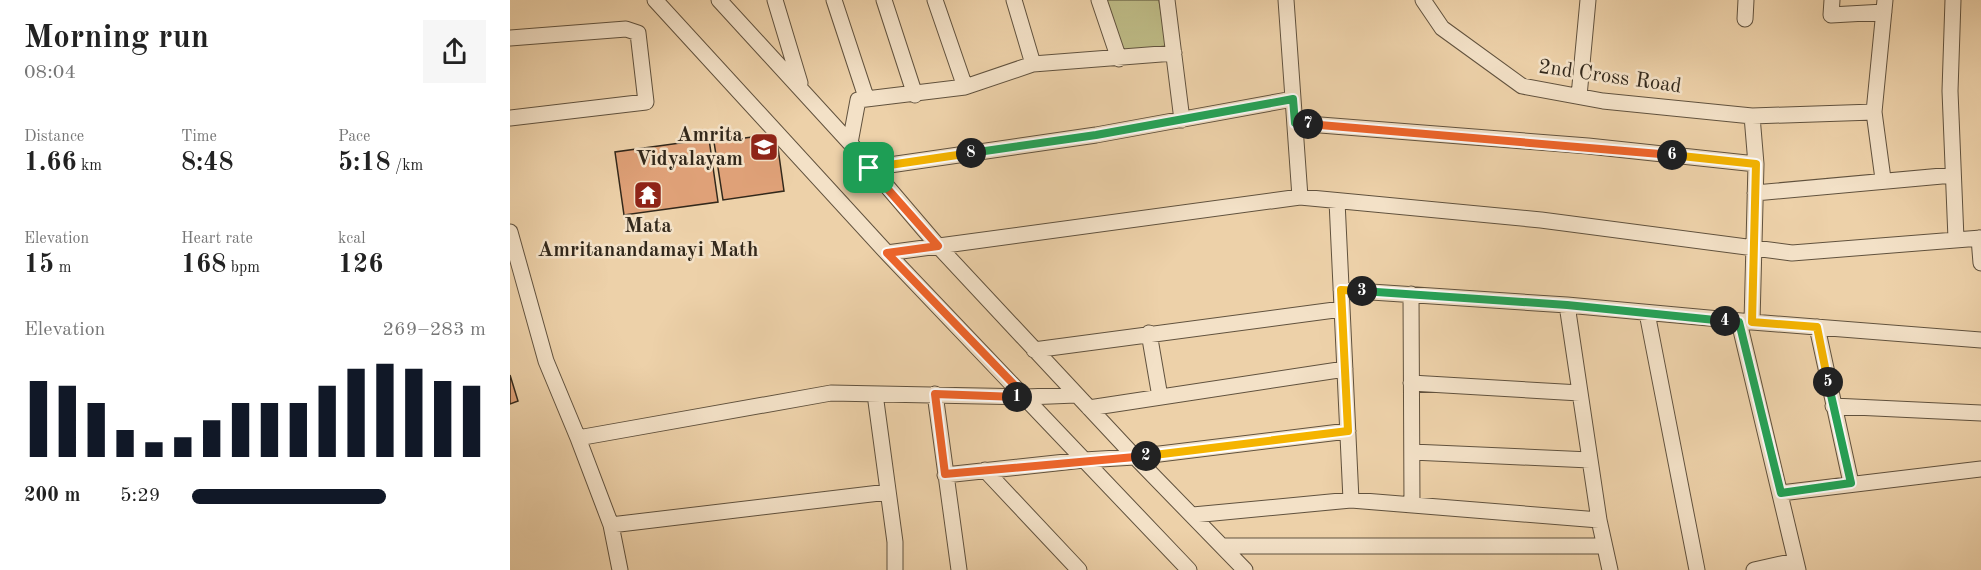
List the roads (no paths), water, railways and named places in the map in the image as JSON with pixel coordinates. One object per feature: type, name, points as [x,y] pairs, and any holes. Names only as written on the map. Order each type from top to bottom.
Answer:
[{"type":"street","points":[[655,0],[887,253],[1189,570]]},
{"type":"street","points":[[719,0],[850,143],[938,246],[1076,395],[1245,570]]},
{"type":"street","points":[[775,0],[802,90]]},
{"type":"street","points":[[834,0],[866,97]]},
{"type":"street","points":[[884,0],[915,95]]},
{"type":"street","points":[[934,0],[965,87]]},
{"type":"street","points":[[1014,0],[1033,64]]},
{"type":"street","points":[[1099,0],[1119,59]]},
{"type":"street","points":[[1167,0],[1182,120]]},
{"type":"street","points":[[1286,0],[1300,197]]},
{"type":"street","name":"2nd Cross Road","points":[[1423,0],[1442,28],[1522,86],[1579,96],[1752,116],[1874,112]]},
{"type":"street","points":[[1579,96],[1588,0]]},
{"type":"street","points":[[1745,19],[1746,0]]},
{"type":"street","points":[[1832,0],[1832,15],[1884,6],[1874,112],[1883,179]]},
{"type":"street","points":[[1953,0],[1950,91],[1956,239]]},
{"type":"street","points":[[510,38],[626,29],[638,33],[646,102],[510,118]]},
{"type":"street","points":[[850,143],[858,100],[866,97],[915,95],[965,87],[1033,64],[1174,53]]},
{"type":"street","points":[[869,168],[1182,120],[1293,99]]},
{"type":"street","points":[[1752,116],[1756,164],[1755,247],[1745,322],[1796,565],[1754,570]]},
{"type":"street","points":[[1295,123],[1588,146],[1756,164]]},
{"type":"street","points":[[1755,193],[1883,179],[1953,175]]},
{"type":"street","points":[[887,253],[1300,197],[1541,220],[1792,253],[1980,238],[1981,263]]},
{"type":"street","points":[[1337,201],[1351,500]]},
{"type":"street","points":[[510,232],[546,361],[611,525],[620,570]]},
{"type":"street","points":[[1341,290],[1567,305],[1745,322],[1981,340]]},
{"type":"street","points":[[1411,294],[1412,505]]},
{"type":"street","points":[[1567,305],[1599,520],[1610,570]]},
{"type":"street","points":[[1035,350],[1342,309]]},
{"type":"street","points":[[1647,313],[1697,570]]},
{"type":"street","points":[[1817,327],[1851,483]]},
{"type":"street","points":[[1149,333],[1160,397]]},
{"type":"street","points":[[1089,408],[1345,369]]},
{"type":"street","points":[[1412,383],[1580,393]]},
{"type":"street","points":[[578,438],[831,393],[1026,397],[1076,395]]},
{"type":"street","points":[[875,394],[895,542],[895,570]]},
{"type":"street","points":[[935,394],[959,570]]},
{"type":"street","points":[[1833,406],[1981,413]]},
{"type":"street","points":[[945,474],[1135,457],[1348,431]]},
{"type":"street","points":[[1412,452],[1590,460]]},
{"type":"street","points":[[1781,493],[1981,469]]},
{"type":"street","points":[[985,470],[1079,570]]},
{"type":"street","points":[[611,525],[888,492]]},
{"type":"street","points":[[1193,516],[1351,500],[1599,520]]},
{"type":"street","points":[[1223,546],[1604,546]]},
{"type":"place","name":"Amrita Vidyalayam","points":[[764,147]]},
{"type":"place","name":"Mata Amritanandamayi Math","points":[[648,195]]}]
